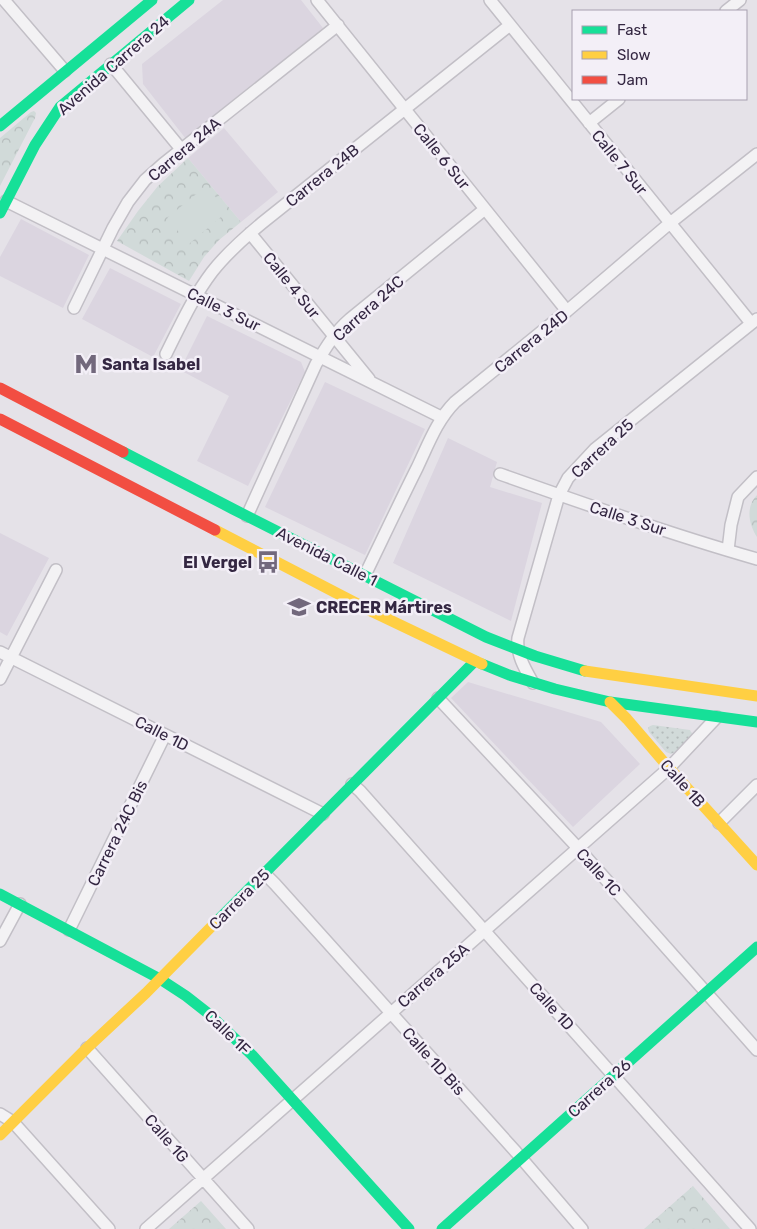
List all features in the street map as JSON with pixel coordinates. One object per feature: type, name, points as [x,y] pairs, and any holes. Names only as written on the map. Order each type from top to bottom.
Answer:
[{"type":"main road","name":"Avenida Carrera 24","points":[[0,126],[152,0]]},
{"type":"main road","name":"Avenida Carrera 24","points":[[0,213],[31,152],[55,114],[69,99],[189,0]]},
{"type":"main road","name":"Avenida Calle 1","points":[[0,388],[247,516],[486,637],[518,651],[585,671],[757,696]]},
{"type":"main road","name":"Avenida Calle 1","points":[[0,419],[373,612],[475,661],[509,675],[581,696],[610,702],[757,722]]},
{"type":"main road","name":"Carrera 25","points":[[0,1135],[87,1048],[160,979],[475,661]]},
{"type":"main road","name":"Calle 1B","points":[[610,702],[757,865]]},
{"type":"main road","name":"Calle 1F","points":[[0,894],[160,979],[192,1000],[216,1019],[236,1037],[408,1229]]},
{"type":"main road","name":"Carrera 26","points":[[442,1229],[757,947]]},
{"type":"street","points":[[4,0],[65,71]]},
{"type":"street","name":"Calle 6 Sur","points":[[317,0],[567,311]]},
{"type":"street","name":"Calle 7 Sur","points":[[490,0],[670,224],[754,321]]},
{"type":"street","points":[[727,10],[740,0]]},
{"type":"street","name":"Carrera 24A","points":[[74,308],[113,228],[128,202],[145,180],[181,149],[338,25]]},
{"type":"street","name":"Carrera 24B","points":[[166,354],[197,295],[212,272],[230,252],[250,233],[510,25]]},
{"type":"street","points":[[111,64],[181,149]]},
{"type":"street","points":[[589,123],[618,100]]},
{"type":"street","name":"Carrera 24D","points":[[365,575],[441,417],[455,402],[757,154]]},
{"type":"street","name":"Calle 3 Sur","points":[[6,201],[441,417]]},
{"type":"street","name":"Carrera 24C","points":[[247,516],[321,356],[340,327],[485,209]]},
{"type":"street","name":"Calle 4 Sur","points":[[250,233],[372,382]]},
{"type":"street","name":"Carrera 25","points":[[518,651],[518,638],[559,495],[568,478],[595,449],[754,321]]},
{"type":"street","name":"Calle 3 Sur","points":[[500,474],[757,559]]},
{"type":"street","points":[[728,550],[731,525],[738,497],[757,477]]},
{"type":"street","points":[[0,679],[56,570]]},
{"type":"street","points":[[518,651],[525,670],[533,683]]},
{"type":"street","name":"Calle 1D","points":[[0,652],[323,814]]},
{"type":"street","name":"Calle 1C","points":[[438,698],[578,848],[757,1050]]},
{"type":"street","name":"Carrera 25A","points":[[146,1229],[669,768],[717,717]]},
{"type":"street","name":"Carrera 24C Bis","points":[[69,930],[165,735]]},
{"type":"street","name":"Calle 1D","points":[[352,784],[750,1229]]},
{"type":"street","points":[[719,822],[757,785]]},
{"type":"street","name":"Calle 1D Bis","points":[[264,873],[582,1229]]},
{"type":"street","points":[[0,941],[20,904]]},
{"type":"street","name":"Calle 1G","points":[[87,1048],[248,1229]]},
{"type":"street","points":[[0,1114],[13,1122],[109,1229]]},
{"type":"shaded area","points":[[223,0],[301,0],[323,28],[186,139],[143,84],[142,64]]},
{"type":"shaded area","points":[[224,128],[278,192],[241,222],[188,158]]},
{"type":"shaded area","points":[[21,219],[89,255],[63,308],[0,276],[0,257]]},
{"type":"shaded area","points":[[110,268],[181,304],[153,357],[82,319]]},
{"type":"shaded area","points":[[207,316],[301,362],[305,372],[248,486],[197,461],[229,396],[180,370]]},
{"type":"shaded area","points":[[325,382],[425,429],[365,555],[265,507]]},
{"type":"shaded area","points":[[448,438],[497,462],[490,487],[542,503],[511,621],[393,563]]},
{"type":"shaded area","points":[[0,533],[49,558],[7,636],[0,632]]},
{"type":"shaded area","points":[[468,682],[601,722],[640,764],[573,827],[451,698]]},
{"type":"green space","points":[[34,111],[36,113],[35,118],[0,186],[0,138]]},
{"type":"green space","points":[[188,158],[241,222],[219,240],[204,257],[189,281],[117,241],[158,186]]},
{"type":"green space","points":[[206,186],[228,211],[189,244],[167,218]]},
{"type":"green space","points":[[757,495],[757,537],[750,522],[750,510],[753,500]]},
{"type":"green space","points":[[653,725],[690,730],[692,736],[671,754],[666,752],[649,732],[648,728]]},
{"type":"green space","points":[[693,1186],[730,1229],[644,1229]]},
{"type":"green space","points":[[201,1201],[226,1229],[169,1229]]},
{"type":"traffic: fast","points":[[0,126],[152,0]]},
{"type":"traffic: fast","points":[[0,213],[35,145],[60,107],[189,0]]},
{"type":"traffic: fast","points":[[123,452],[486,637],[535,656],[585,671]]},
{"type":"traffic: fast","points":[[218,920],[475,661]]},
{"type":"traffic: fast","points":[[482,664],[509,675],[555,689],[610,702],[757,722]]},
{"type":"traffic: fast","points":[[0,894],[160,979],[209,1014],[252,1055],[409,1229]]},
{"type":"traffic: fast","points":[[442,1229],[757,947]]},
{"type":"traffic: slow","points":[[215,530],[373,612],[482,664]]},
{"type":"traffic: slow","points":[[585,671],[757,696]]},
{"type":"traffic: slow","points":[[610,702],[757,865]]},
{"type":"traffic: slow","points":[[0,1135],[218,920]]},
{"type":"traffic: jam","points":[[0,388],[123,452]]},
{"type":"traffic: jam","points":[[0,419],[215,530]]},
{"type":"place","name":"Santa Isabel","points":[[86,364]]},
{"type":"place","name":"El Vergel","points":[[268,562]]},
{"type":"place","name":"CRECER Mártires","points":[[299,607]]}]
